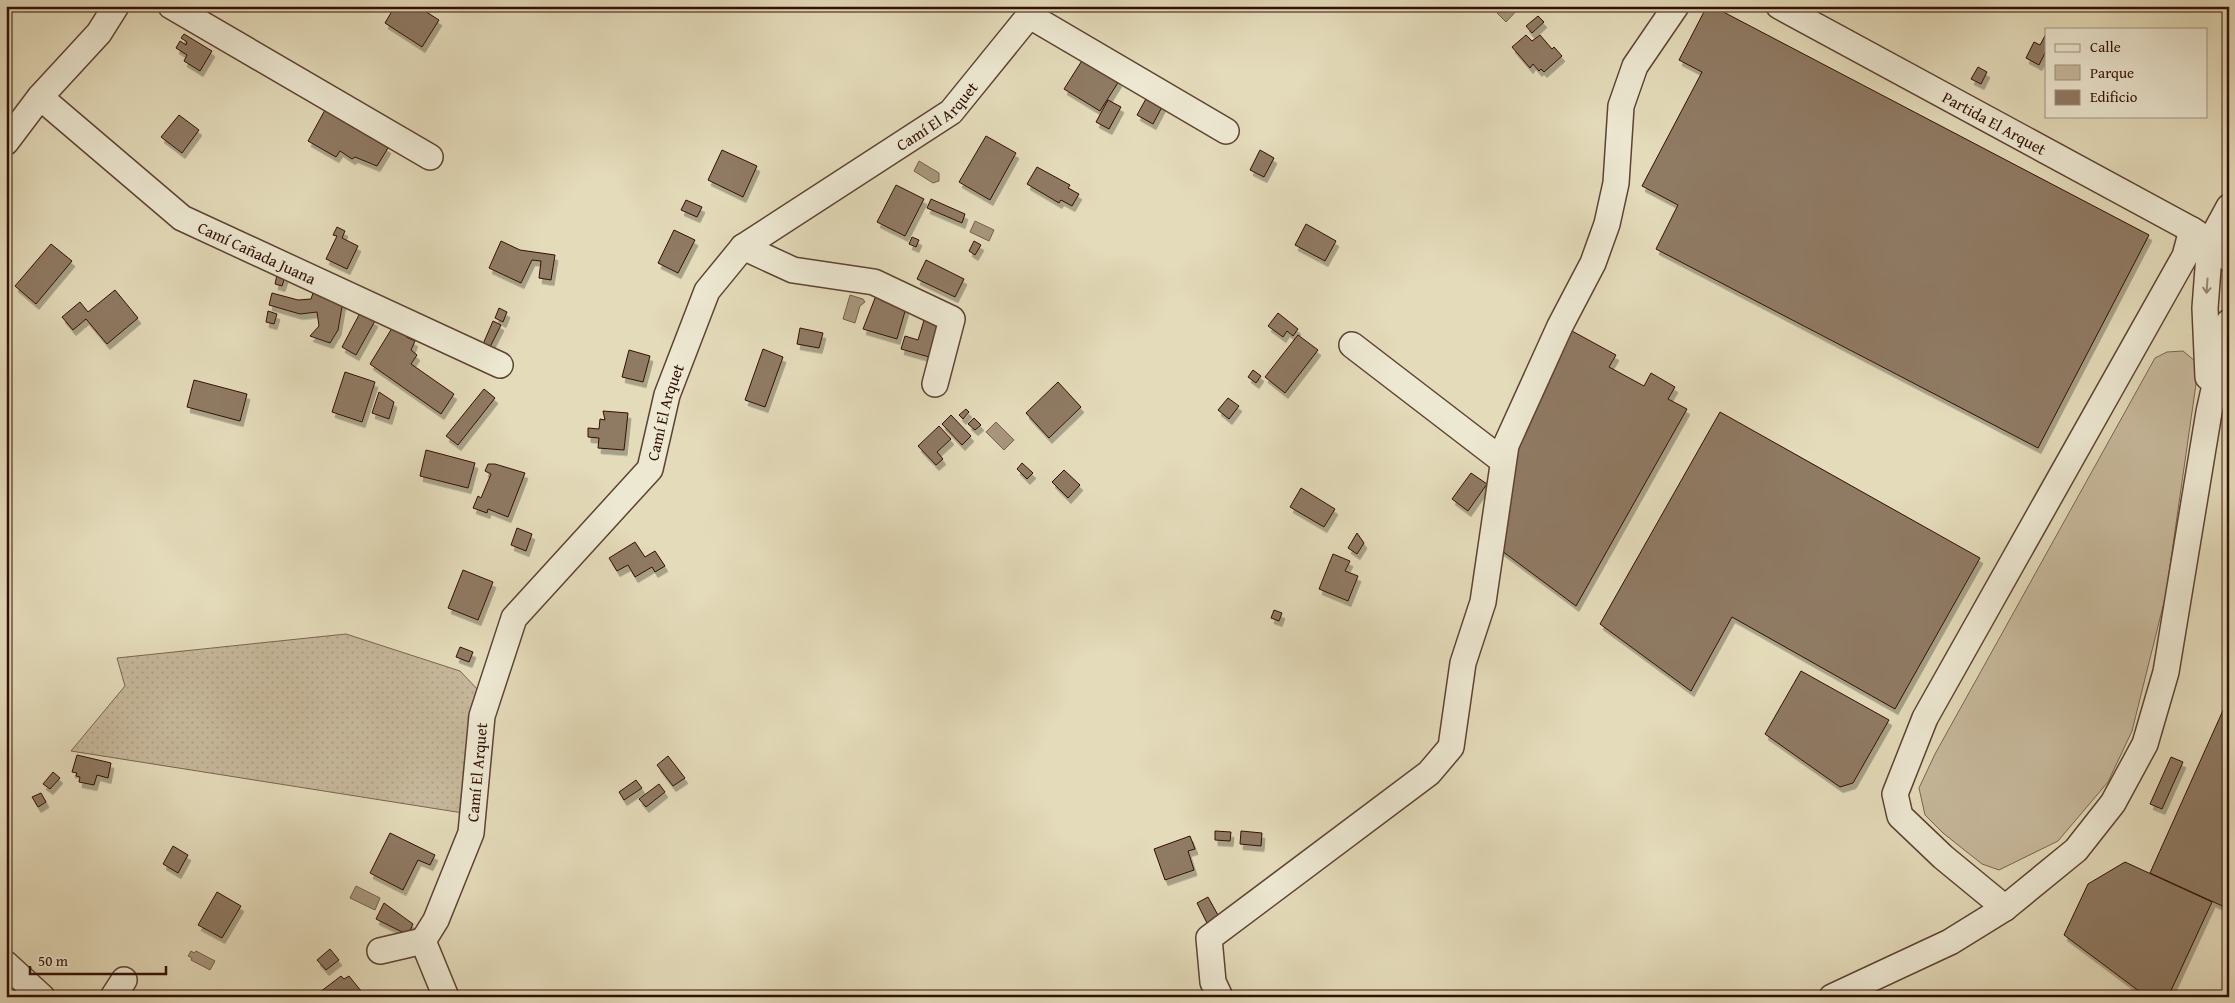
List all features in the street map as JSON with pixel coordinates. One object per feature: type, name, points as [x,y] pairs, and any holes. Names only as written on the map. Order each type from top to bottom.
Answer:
[{"type":"street","points":[[6,142],[40,97],[99,33],[116,6]]},
{"type":"street","points":[[170,6],[430,157]]},
{"type":"street","points":[[1220,997],[1213,982],[1209,938],[1429,773],[1450,747],[1463,663],[1483,602],[1506,445],[1560,326],[1593,263],[1604,232],[1616,183],[1621,106],[1635,66],[1676,6]]},
{"type":"street","name":"Partida El Arquet","points":[[1779,6],[2201,236],[2229,259]]},
{"type":"street","points":[[1033,11],[1226,131]]},
{"type":"street","name":"Camí El Arquet","points":[[422,941],[436,920],[471,833],[482,716],[514,618],[650,469],[667,395],[707,291],[743,247],[951,112],[1033,11]]},
{"type":"street","name":"Camí Cañada Juana","points":[[40,97],[182,218],[500,365]]},
{"type":"street","points":[[2005,908],[1944,857],[1900,816],[1895,794],[1925,718],[2185,256],[2229,207]]},
{"type":"street","points":[[2201,236],[2209,412]]},
{"type":"street","points":[[743,247],[793,270],[874,282],[952,319],[935,384]]},
{"type":"street","points":[[1832,997],[1950,942],[2005,908],[2076,850],[2113,803],[2145,744],[2166,672],[2209,412],[2229,322]]},
{"type":"street","points":[[1352,345],[1503,461]]},
{"type":"street","points":[[380,951],[422,941],[446,997]]},
{"type":"street","points":[[6,964],[42,997]]},
{"type":"green space","points":[[2183,351],[2195,361],[2196,384],[2166,594],[2132,731],[2108,782],[2058,841],[1999,870],[1982,864],[1943,833],[1925,815],[1919,788],[1935,754],[2155,358],[2167,352]]},
{"type":"green space","points":[[346,634],[460,671],[480,692],[463,813],[71,751],[125,686],[117,658]]},
{"type":"shaded area","points":[[1504,6],[1521,6],[1506,22],[1497,13]]},
{"type":"shaded area","points":[[919,161],[939,173],[939,181],[933,183],[914,171]]},
{"type":"shaded area","points":[[975,221],[994,230],[989,241],[970,232]]},
{"type":"shaded area","points":[[850,295],[863,299],[865,302],[860,306],[855,323],[843,319]]},
{"type":"shaded area","points":[[996,422],[1014,440],[1004,450],[986,432]]},
{"type":"shaded area","points":[[356,886],[380,898],[375,910],[350,898]]},
{"type":"shaded area","points":[[191,951],[194,953],[196,951],[215,961],[210,970],[191,960],[192,958],[188,956]]},
{"type":"building","points":[[395,6],[422,6],[420,8],[439,20],[422,47],[385,23]]},
{"type":"building","points":[[1707,6],[1712,6],[2149,235],[2038,448],[1656,249],[1678,205],[1642,186],[1702,72],[1679,60]]},
{"type":"building","points":[[1538,16],[1544,22],[1532,33],[1526,26]]},
{"type":"building","points":[[184,34],[212,51],[200,71],[184,61],[187,55],[176,48],[180,41],[186,45],[187,42],[181,38]]},
{"type":"building","points":[[1526,35],[1532,41],[1540,35],[1552,49],[1554,47],[1562,56],[1544,72],[1541,69],[1539,71],[1533,64],[1530,68],[1512,47]]},
{"type":"building","points":[[2045,36],[2045,53],[2039,65],[2026,58],[2034,42],[2040,45]]},
{"type":"building","points":[[1083,59],[1119,81],[1100,111],[1064,89]]},
{"type":"building","points":[[1978,67],[1987,72],[1981,84],[1971,79]]},
{"type":"building","points":[[1147,97],[1163,105],[1153,124],[1137,115]]},
{"type":"building","points":[[1108,100],[1121,107],[1109,129],[1096,122]]},
{"type":"building","points":[[325,110],[388,148],[377,166],[355,157],[352,159],[340,151],[336,157],[308,141]]},
{"type":"building","points":[[179,115],[199,130],[182,153],[161,137]]},
{"type":"building","points":[[986,136],[1016,153],[990,200],[959,182]]},
{"type":"building","points":[[722,150],[757,166],[743,197],[708,180]]},
{"type":"building","points":[[1260,150],[1274,158],[1264,177],[1250,170]]},
{"type":"building","points":[[1037,167],[1070,185],[1068,188],[1079,194],[1072,206],[1061,200],[1059,203],[1027,184]]},
{"type":"building","points":[[896,185],[924,199],[905,236],[877,222]]},
{"type":"building","points":[[931,199],[965,214],[962,223],[927,208]]},
{"type":"building","points":[[686,200],[702,207],[697,217],[681,210]]},
{"type":"building","points":[[1306,224],[1336,241],[1325,261],[1295,245]]},
{"type":"building","points":[[337,227],[345,231],[342,238],[358,246],[347,269],[326,259],[337,236],[333,235]]},
{"type":"building","points":[[674,230],[695,240],[678,273],[658,263]]},
{"type":"building","points":[[912,237],[919,240],[916,247],[909,244]]},
{"type":"building","points":[[501,241],[520,250],[555,255],[551,280],[539,278],[541,261],[532,260],[521,283],[489,268]]},
{"type":"building","points":[[974,241],[981,245],[975,255],[969,251]]},
{"type":"building","points":[[51,244],[72,261],[36,304],[15,286]]},
{"type":"building","points":[[926,260],[964,279],[955,297],[917,279]]},
{"type":"building","points":[[277,275],[285,277],[282,286],[275,284]]},
{"type":"building","points":[[315,287],[343,301],[338,330],[330,343],[310,336],[319,326],[317,312],[300,314],[269,305],[272,293],[298,300],[311,299]]},
{"type":"building","points":[[115,290],[138,318],[107,344],[86,319],[73,330],[62,317],[80,302],[88,312]]},
{"type":"building","points":[[877,293],[908,301],[897,339],[863,329]]},
{"type":"building","points":[[499,308],[507,312],[503,322],[495,318]]},
{"type":"building","points":[[268,311],[277,314],[274,324],[266,322]]},
{"type":"building","points":[[360,313],[375,321],[356,355],[342,347]]},
{"type":"building","points":[[1278,313],[1298,329],[1293,336],[1287,331],[1283,337],[1268,326]]},
{"type":"building","points":[[925,317],[941,318],[929,357],[901,349],[905,336],[918,340]]},
{"type":"building","points":[[397,320],[411,328],[406,337],[415,341],[411,350],[417,355],[411,364],[454,394],[441,414],[370,364]]},
{"type":"building","points":[[493,321],[501,325],[490,347],[483,344]]},
{"type":"building","points":[[800,328],[823,333],[819,348],[797,344]]},
{"type":"building","points":[[1572,331],[1616,355],[1609,367],[1644,386],[1651,373],[1675,387],[1668,399],[1687,409],[1576,606],[1498,548],[1515,447]]},
{"type":"building","points":[[1298,335],[1318,350],[1285,393],[1265,377]]},
{"type":"building","points":[[763,349],[783,357],[765,407],[745,400]]},
{"type":"building","points":[[629,350],[650,356],[643,382],[622,377]]},
{"type":"building","points":[[1253,370],[1261,376],[1256,383],[1248,377]]},
{"type":"building","points":[[345,372],[375,382],[362,422],[332,412]]},
{"type":"building","points":[[194,380],[247,394],[240,421],[187,407]]},
{"type":"building","points":[[1058,382],[1081,407],[1049,438],[1026,413]]},
{"type":"building","points":[[484,389],[495,398],[458,445],[446,436]]},
{"type":"building","points":[[379,392],[394,402],[389,419],[372,413]]},
{"type":"building","points":[[1228,398],[1239,406],[1229,419],[1218,410]]},
{"type":"building","points":[[966,409],[969,412],[963,419],[959,415]]},
{"type":"building","points":[[603,411],[628,413],[624,450],[598,448],[599,438],[588,437],[588,428],[599,429],[600,419],[605,420]]},
{"type":"building","points":[[1720,412],[1980,558],[1895,709],[1732,617],[1691,691],[1600,624]]},
{"type":"building","points":[[951,415],[971,436],[962,445],[942,424]]},
{"type":"building","points":[[974,418],[981,425],[975,430],[968,424]]},
{"type":"building","points":[[939,426],[951,439],[937,452],[943,459],[936,465],[918,446]]},
{"type":"building","points":[[426,450],[475,463],[468,488],[420,476]]},
{"type":"building","points":[[1022,463],[1033,473],[1027,479],[1017,469]]},
{"type":"building","points":[[488,464],[495,464],[525,473],[508,517],[488,509],[487,513],[473,508],[478,496],[481,498],[491,474],[485,471]]},
{"type":"building","points":[[1064,470],[1080,485],[1068,498],[1052,482]]},
{"type":"building","points":[[1471,473],[1487,484],[1468,511],[1452,499]]},
{"type":"building","points":[[1301,488],[1335,509],[1324,527],[1290,507]]},
{"type":"building","points":[[517,528],[532,534],[526,551],[511,545]]},
{"type":"building","points":[[1357,533],[1364,543],[1357,554],[1348,548]]},
{"type":"building","points":[[635,542],[645,557],[655,551],[665,566],[655,572],[652,567],[635,577],[628,565],[617,571],[609,558]]},
{"type":"building","points":[[1333,554],[1350,561],[1345,571],[1358,576],[1348,601],[1319,589]]},
{"type":"building","points":[[463,570],[493,582],[478,620],[448,608]]},
{"type":"building","points":[[1274,610],[1282,613],[1279,621],[1271,618]]},
{"type":"building","points":[[460,647],[473,652],[469,662],[456,657]]},
{"type":"building","points":[[1801,671],[1889,720],[1853,783],[1840,787],[1765,734]]},
{"type":"building","points":[[2229,697],[2229,909],[2150,873]]},
{"type":"building","points":[[77,755],[111,763],[108,778],[97,775],[94,785],[79,782],[80,777],[76,776],[77,773],[72,772]]},
{"type":"building","points":[[668,756],[685,778],[673,786],[657,765]]},
{"type":"building","points":[[2171,757],[2183,762],[2162,809],[2150,804]]},
{"type":"building","points":[[53,772],[60,778],[50,789],[43,784]]},
{"type":"building","points":[[636,780],[642,788],[624,800],[619,792]]},
{"type":"building","points":[[659,784],[665,792],[646,807],[639,799]]},
{"type":"building","points":[[41,793],[46,802],[38,807],[32,797]]},
{"type":"building","points":[[1215,831],[1231,832],[1230,841],[1215,840]]},
{"type":"building","points":[[1241,831],[1262,833],[1261,846],[1240,844]]},
{"type":"building","points":[[390,833],[435,855],[430,865],[418,860],[403,890],[370,873]]},
{"type":"building","points":[[1190,836],[1195,849],[1188,851],[1194,870],[1165,880],[1154,849]]},
{"type":"building","points":[[173,846],[188,855],[178,873],[163,864]]},
{"type":"building","points":[[2125,862],[2212,902],[2168,997],[2147,997],[2064,935],[2088,884]]},
{"type":"building","points":[[217,892],[241,906],[222,938],[198,925]]},
{"type":"building","points":[[1208,897],[1219,917],[1207,923],[1197,903]]},
{"type":"building","points":[[384,903],[413,924],[408,935],[376,919]]},
{"type":"building","points":[[330,949],[339,960],[326,970],[317,960]]},
{"type":"building","points":[[341,976],[344,979],[349,976],[361,991],[354,997],[323,997],[320,992]]}]
